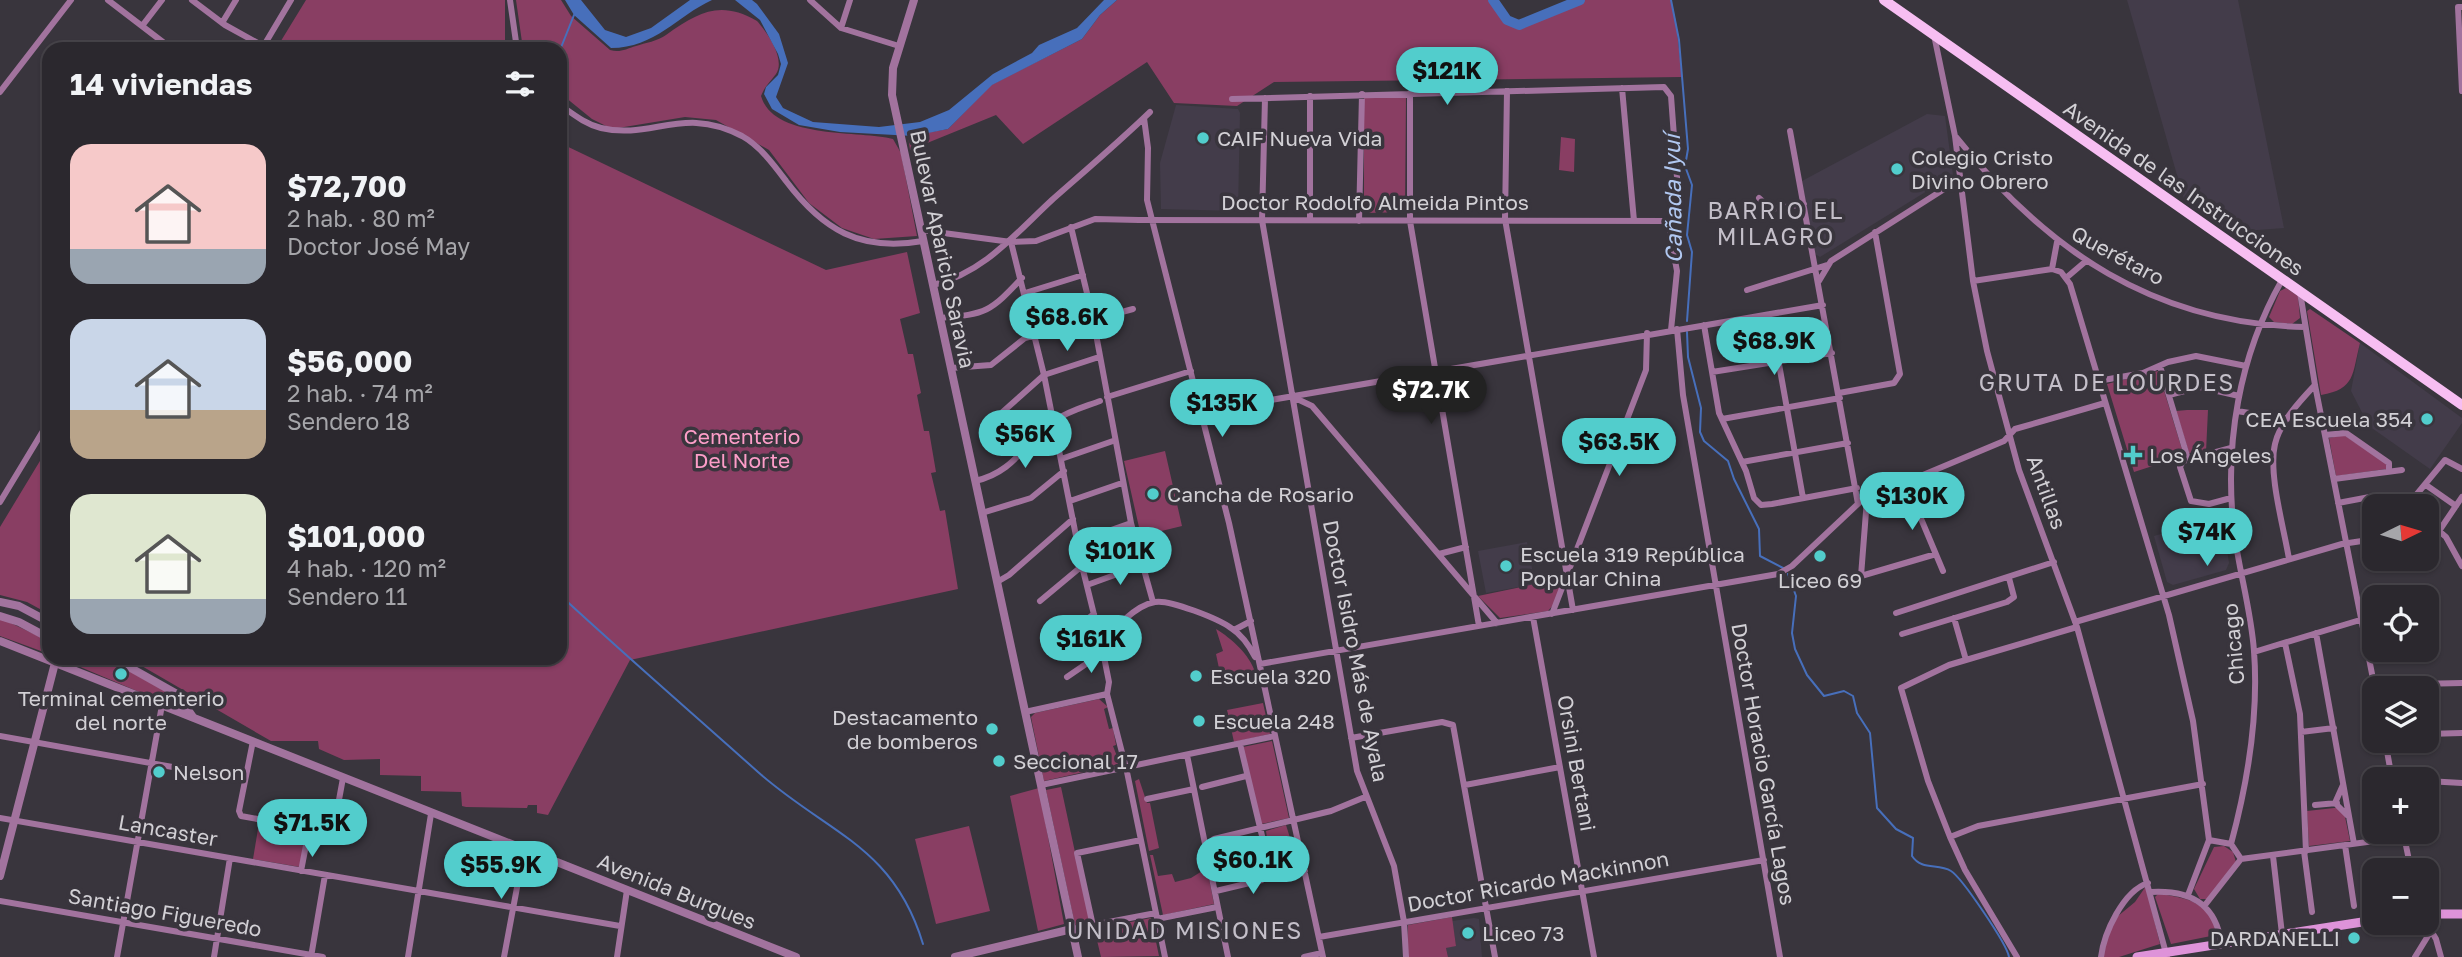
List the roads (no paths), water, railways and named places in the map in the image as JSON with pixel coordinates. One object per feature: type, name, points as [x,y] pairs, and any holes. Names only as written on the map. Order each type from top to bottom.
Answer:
[{"type":"main road","name":"Avenida de las Instrucciones","points":[[1884,0],[2462,405]]},
{"type":"main road","points":[[2439,914],[2462,914]]},
{"type":"main road","points":[[2137,957],[2362,922]]},
{"type":"street","points":[[0,92],[71,0]]},
{"type":"street","points":[[108,0],[163,42]]},
{"type":"street","points":[[142,26],[162,0]]},
{"type":"street","points":[[192,0],[222,23],[254,42]]},
{"type":"street","points":[[222,23],[236,0]]},
{"type":"street","points":[[265,42],[292,0]]},
{"type":"street","points":[[510,0],[516,42]]},
{"type":"street","points":[[810,0],[841,28],[899,46]]},
{"type":"street","points":[[841,28],[850,0]]},
{"type":"street","name":"Bulevar Aparicio Saravia","points":[[914,0],[899,46],[892,80],[895,109],[1078,957]]},
{"type":"street","points":[[2460,7],[2462,92]]},
{"type":"street","name":"Antillas","points":[[1934,35],[1955,136],[1973,281],[2009,435],[2076,624],[2167,954]]},
{"type":"street","points":[[1232,99],[1622,88],[1634,221]]},
{"type":"street","name":"Doctor Rodolfo Almeida Pintos","points":[[1012,242],[1051,237],[1071,227],[1111,217],[1153,220],[1359,221],[1634,221],[1680,218],[1671,96],[1668,89],[1622,88]]},
{"type":"street","points":[[1507,91],[1505,219],[1573,610]]},
{"type":"street","points":[[1410,93],[1410,221],[1479,626]]},
{"type":"street","points":[[1359,221],[1362,94]]},
{"type":"street","points":[[1310,96],[1310,220]]},
{"type":"street","name":"Doctor Isidro Más de Ayala","points":[[1265,98],[1262,220],[1351,738],[1365,797],[1394,866],[1404,922],[1405,957]]},
{"type":"street","points":[[567,111],[575,117],[605,129],[689,121],[721,127],[743,137],[759,149],[804,205],[835,230],[869,242],[894,244],[923,241]]},
{"type":"street","points":[[933,285],[966,275],[1012,242],[1043,208],[1150,112]]},
{"type":"street","points":[[1144,118],[1148,148],[1147,200],[1251,621],[1323,955],[1304,957]]},
{"type":"street","points":[[1790,131],[1858,504]]},
{"type":"street","name":"Querétaro","points":[[1955,136],[1996,185],[2057,242],[2086,261],[2172,303],[2232,319],[2305,327]]},
{"type":"street","points":[[1747,290],[1827,265],[1959,179]]},
{"type":"street","points":[[1759,198],[1771,209],[1804,204]]},
{"type":"street","name":"Doctor Horacio García Lagos","points":[[1671,220],[1670,234],[1677,271],[1674,329],[1679,368],[1780,957]]},
{"type":"street","points":[[1071,227],[1093,318],[1103,399],[1131,523],[1145,565],[1153,602]]},
{"type":"street","points":[[921,230],[1012,242]]},
{"type":"street","points":[[1722,419],[1840,396],[1894,383],[1899,378],[1875,232]]},
{"type":"street","points":[[1012,242],[1044,375],[1082,566],[1109,682],[1107,694],[1165,957]]},
{"type":"street","points":[[2052,269],[2057,242]]},
{"type":"street","points":[[2066,278],[2086,261]]},
{"type":"street","points":[[1819,281],[1827,265]]},
{"type":"street","points":[[1973,281],[2052,269],[2066,278],[2163,596],[2193,721],[2209,839],[2188,895]]},
{"type":"street","points":[[1025,293],[1083,275]]},
{"type":"street","points":[[940,318],[980,314],[991,309],[1022,278]]},
{"type":"street","name":"Chicago","points":[[2231,844],[2252,748],[2254,652],[2231,498],[2231,448],[2246,366],[2260,323],[2282,280]]},
{"type":"street","points":[[2300,292],[2315,385],[2372,676]]},
{"type":"street","points":[[1201,412],[1823,304]]},
{"type":"street","points":[[951,368],[991,365],[1025,338],[1133,309]]},
{"type":"street","points":[[1770,314],[1803,498]]},
{"type":"street","points":[[1704,325],[1722,419],[1755,498],[1761,505],[1857,488]]},
{"type":"street","points":[[1552,614],[1646,370],[1647,333]]},
{"type":"street","points":[[1712,372],[1832,353]]},
{"type":"street","points":[[2098,381],[2135,375],[2196,356],[2246,366]]},
{"type":"street","points":[[997,417],[1044,375],[1099,357]]},
{"type":"street","points":[[2160,366],[2188,459]]},
{"type":"street","points":[[975,481],[999,474],[1053,422],[1069,411],[1191,371]]},
{"type":"street","points":[[2289,559],[2274,462],[2275,443],[2287,419],[2315,385]]},
{"type":"street","points":[[2169,395],[2200,387],[2239,396]]},
{"type":"street","points":[[1293,397],[1312,406],[1497,623]]},
{"type":"street","points":[[1259,664],[1784,571],[1858,504],[1867,499],[2004,441],[2015,429],[2105,403]]},
{"type":"street","points":[[2236,411],[2287,419]]},
{"type":"street","points":[[0,502],[42,433]]},
{"type":"street","points":[[2325,435],[2346,433],[2389,463],[2389,469]]},
{"type":"street","points":[[1061,459],[1113,441]]},
{"type":"street","points":[[1742,462],[1848,443]]},
{"type":"street","points":[[2231,448],[2180,463],[2191,500],[2209,504],[2231,498]]},
{"type":"street","points":[[2339,503],[2375,496],[2412,500],[2445,460],[2462,469]]},
{"type":"street","points":[[2334,480],[2389,469],[2402,470]]},
{"type":"street","points":[[982,513],[1031,498],[1064,471]]},
{"type":"street","points":[[1070,501],[1122,483]]},
{"type":"street","points":[[1906,483],[1943,571]]},
{"type":"street","points":[[2426,485],[2456,506]]},
{"type":"street","points":[[2440,530],[2462,497]]},
{"type":"street","points":[[1867,499],[1861,576],[1936,554]]},
{"type":"street","points":[[997,582],[1009,575],[1073,519]]},
{"type":"street","points":[[1077,542],[1131,523]]},
{"type":"street","points":[[2440,532],[2446,537],[2462,566]]},
{"type":"street","points":[[2017,957],[1965,870],[1950,837],[1928,782],[1901,688],[1966,660],[2163,596],[2241,572],[2362,541]]},
{"type":"street","points":[[1438,554],[1466,547]]},
{"type":"street","points":[[1896,613],[2009,579],[2054,562]]},
{"type":"street","points":[[1087,584],[1145,565]]},
{"type":"street","points":[[1040,601],[1082,566]]},
{"type":"street","points":[[1902,634],[2011,600],[2014,594],[2009,579]]},
{"type":"street","points":[[0,602],[19,606],[42,618]]},
{"type":"street","points":[[1067,677],[1102,650],[1124,622],[1153,602],[1171,603],[1234,630],[1244,639],[1259,664]]},
{"type":"street","points":[[1055,645],[1094,614]]},
{"type":"street","points":[[0,616],[42,634]]},
{"type":"street","name":"Orsini Bertani","points":[[1533,617],[1594,957]]},
{"type":"street","points":[[1954,618],[1966,660]]},
{"type":"street","points":[[2254,652],[2360,620]]},
{"type":"street","points":[[1234,630],[1251,621]]},
{"type":"street","points":[[2316,633],[2354,844]]},
{"type":"street","name":"Avenida Burgues","points":[[0,641],[42,656]]},
{"type":"street","points":[[2285,643],[2299,701],[2305,851],[2312,912]]},
{"type":"street","points":[[0,876],[54,665]]},
{"type":"street","name":"Avenida Burgues","points":[[67,665],[431,814],[796,957]]},
{"type":"street","points":[[125,665],[177,694],[194,718]]},
{"type":"street","points":[[2439,684],[2462,683]]},
{"type":"street","points":[[1025,712],[1107,694]]},
{"type":"street","points":[[117,957],[164,706],[177,706],[180,699]]},
{"type":"street","points":[[1351,738],[1443,722],[1451,724],[1465,785],[1495,957]]},
{"type":"street","points":[[2301,732],[2334,728]]},
{"type":"street","points":[[2439,734],[2462,733]]},
{"type":"street","points":[[0,736],[245,779]]},
{"type":"street","points":[[1041,785],[1275,736]]},
{"type":"street","points":[[253,741],[240,815],[330,832],[334,827],[343,778]]},
{"type":"street","points":[[1240,744],[1268,869]]},
{"type":"street","points":[[1187,755],[1198,788],[1228,957]]},
{"type":"street","points":[[1465,785],[1560,767]]},
{"type":"street","points":[[1147,799],[1246,776]]},
{"type":"street","points":[[2439,782],[2462,783]]},
{"type":"street","points":[[2335,803],[2343,783]]},
{"type":"street","points":[[1950,837],[1978,826],[2203,784]]},
{"type":"street","points":[[2304,792],[2315,805]]},
{"type":"street","points":[[1214,839],[1331,811],[1365,797]]},
{"type":"street","points":[[2304,807],[2345,802]]},
{"type":"street","points":[[2335,803],[2348,816]]},
{"type":"street","points":[[408,957],[431,814]]},
{"type":"street","name":"Lancaster","points":[[0,818],[621,926]]},
{"type":"street","points":[[301,871],[309,830]]},
{"type":"street","points":[[2209,839],[2231,844],[2241,859]]},
{"type":"street","points":[[1093,926],[1077,853],[1141,840]]},
{"type":"street","points":[[2205,905],[2241,859],[2362,842]]},
{"type":"street","points":[[2345,845],[2354,906]]},
{"type":"street","points":[[505,957],[524,850]]},
{"type":"street","points":[[2273,856],[2282,934]]},
{"type":"street","points":[[214,957],[230,858]]},
{"type":"street","name":"Doctor Ricardo Mackinnon","points":[[1319,937],[1764,860]]},
{"type":"street","points":[[1216,891],[1262,880],[1268,869],[1278,864],[1305,871]]},
{"type":"street","points":[[311,956],[326,875]]},
{"type":"street","points":[[2101,957],[2109,922],[2125,902],[2148,883]]},
{"type":"street","points":[[617,957],[627,890]]},
{"type":"street","points":[[2151,892],[2188,895],[2205,905],[2218,926],[2221,942]]},
{"type":"street","name":"Santiago Figueredo","points":[[0,901],[323,957]]},
{"type":"street","points":[[955,957],[1072,929],[1217,907]]},
{"type":"street","points":[[2415,957],[2429,935]]},
{"type":"street","points":[[2433,935],[2441,957]]},
{"type":"water","points":[[565,0],[581,0],[605,30],[626,37],[651,28],[690,0],[712,0],[653,37],[627,47],[611,48],[574,15]]},
{"type":"water","points":[[735,0],[752,0],[779,34],[788,63],[776,97],[783,108],[813,122],[879,127],[920,122],[949,110],[993,74],[1032,53],[1039,45],[1077,28],[1104,0],[1117,0],[1100,15],[1082,39],[992,85],[948,129],[913,136],[840,132],[799,125],[772,109],[764,94],[766,87],[778,75],[781,64],[778,54],[760,20]]},
{"type":"waterway","points":[[1493,0],[1507,20],[1519,25],[1580,0]]},
{"type":"waterway","name":"Cañada Iyuí","points":[[1671,0],[1679,40],[1688,149],[1685,166],[1692,185],[1687,235],[1692,252],[1687,321]]},
{"type":"waterway","points":[[563,42],[574,15]]},
{"type":"waterway","name":"Cañada Iyuí","points":[[1687,332],[1688,357],[1701,408],[1700,432],[1704,441],[1728,461],[1759,529],[1760,556],[1783,568]]},
{"type":"waterway","name":"Cañada Iyuí","points":[[1788,574],[1796,596],[1792,633],[1795,649],[1807,675],[1824,696],[1844,691],[1853,696],[1857,713],[1870,733],[1877,808],[1896,829],[1913,838],[1912,856],[1916,861],[1946,869],[1957,876],[1993,926],[2009,957]]},
{"type":"waterway","points":[[567,601],[758,772],[856,844],[876,862],[894,884],[910,911],[923,944]]},
{"type":"place","name":"CAIF Nueva Vida","points":[[1203,138]]},
{"type":"place","name":"Colegio Cristo Divino Obrero","points":[[1897,169]]},
{"type":"place","name":"CEA Escuela 354","points":[[2427,419]]},
{"type":"place","name":"Los Ángeles","points":[[2133,455]]},
{"type":"place","name":"Cancha de Rosario","points":[[1153,494]]},
{"type":"place","name":"Liceo 69","points":[[1820,556]]},
{"type":"place","name":"Escuela 319 República Popular China","points":[[1506,566]]},
{"type":"place","name":"Terminal cementerio del norte","points":[[121,674]]},
{"type":"place","name":"Escuela 320","points":[[1196,676]]},
{"type":"place","name":"Escuela 248","points":[[1199,721]]},
{"type":"place","name":"Destacamento de bomberos","points":[[992,729]]},
{"type":"place","name":"Seccional 17","points":[[999,761]]},
{"type":"place","name":"Nelson","points":[[159,772]]},
{"type":"place","name":"Liceo 73","points":[[1468,933]]},
{"type":"place","name":"DARDANELLI","points":[[2354,938]]},
{"type":"district","name":"BARRIO EL MILAGRO","points":[[1776,223]]},
{"type":"district","name":"GRUTA DE LOURDES","points":[[2107,382]]},
{"type":"district","name":"UNIDAD MISIONES","points":[[1185,930]]},
{"type":"park label","name":"Cementerio Del Norte","points":[[742,448]]}]
